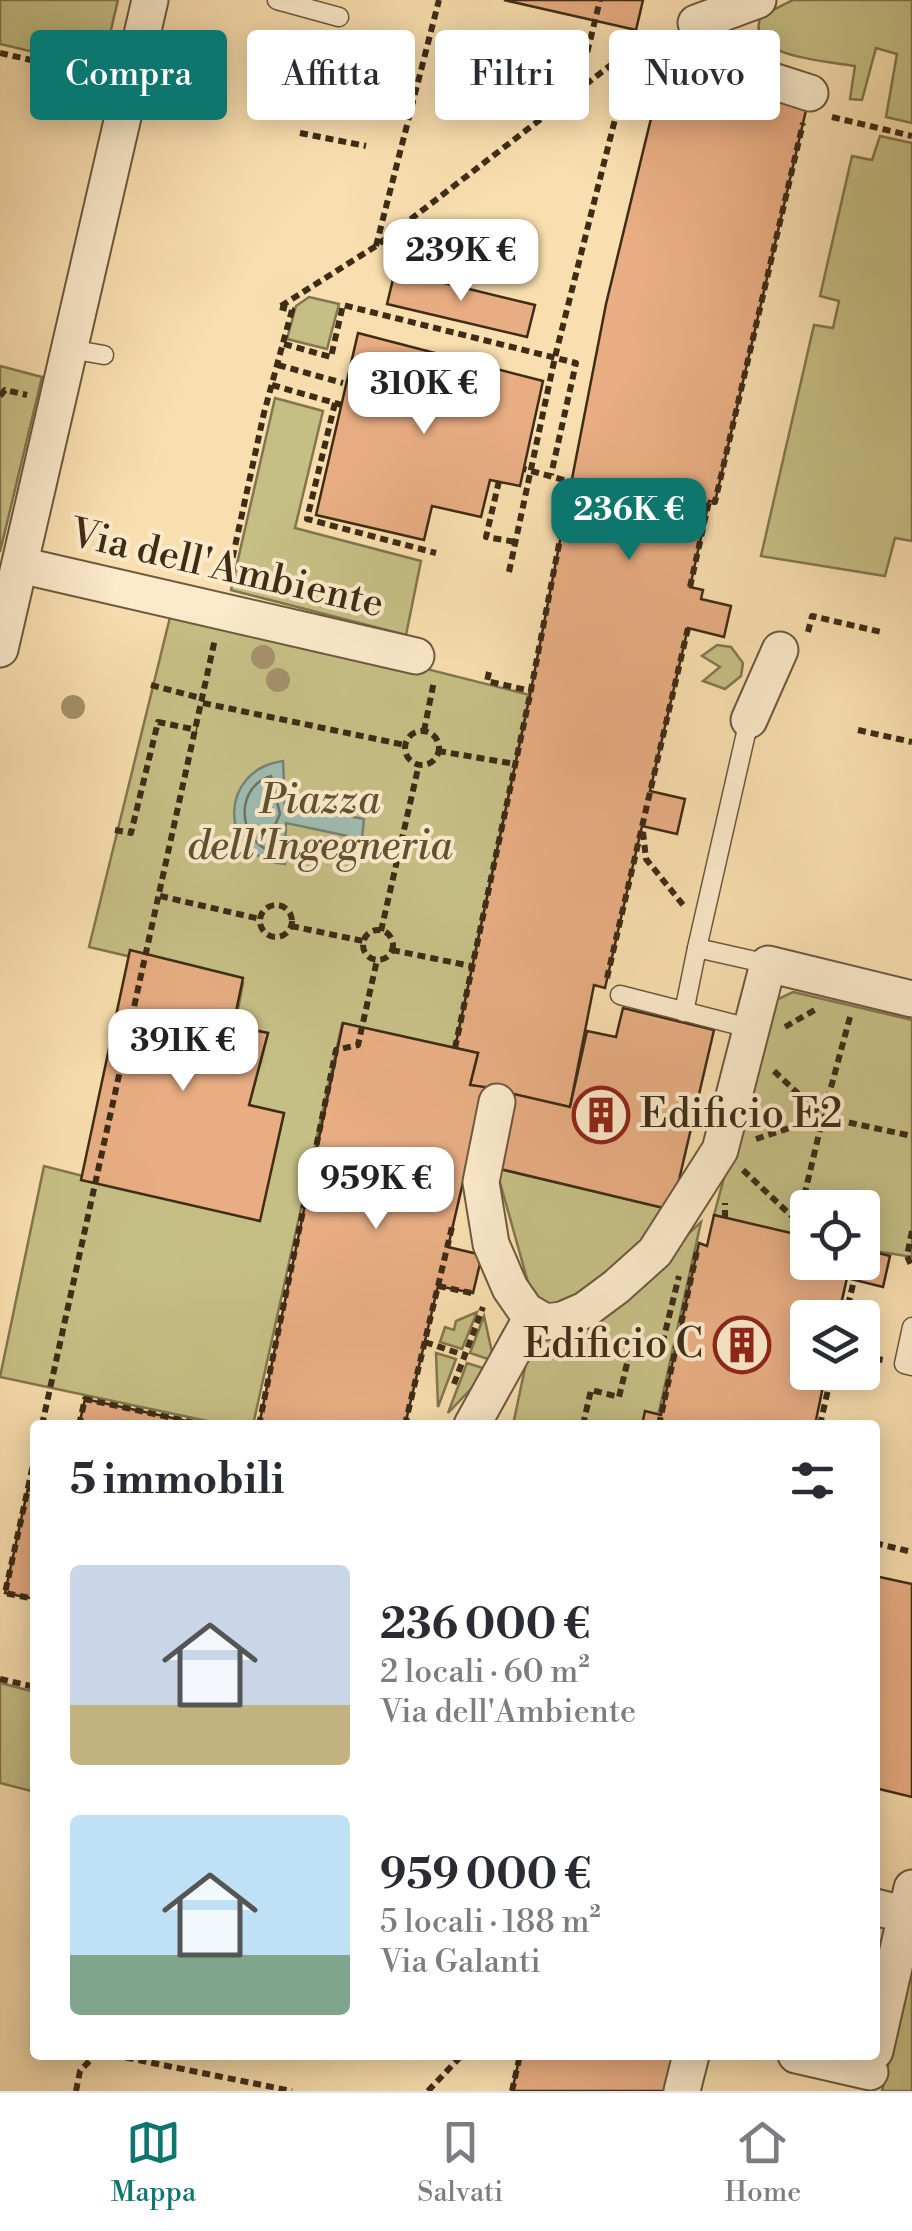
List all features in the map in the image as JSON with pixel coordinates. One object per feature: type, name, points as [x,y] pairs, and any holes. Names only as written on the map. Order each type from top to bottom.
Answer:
[{"type":"street","points":[[143,30],[150,0]]},
{"type":"street","points":[[758,0],[696,22],[710,56],[717,63],[808,102]]},
{"type":"street","points":[[0,650],[20,565],[86,352],[125,120]]},
{"type":"street","name":"Via dell'Ambiente","points":[[20,565],[220,611],[425,667]]},
{"type":"street","points":[[749,720],[780,650]]},
{"type":"street","points":[[497,1102],[481,1182],[484,1215],[501,1271],[520,1303],[532,1316],[545,1322],[562,1320],[585,1310],[655,1252],[720,1150],[768,964],[912,999]]},
{"type":"street","points":[[475,1420],[532,1316]]},
{"type":"street","points":[[880,2012],[898,1903]]},
{"type":"street","points":[[682,2091],[690,2060]]},
{"type":"street","points":[[827,2060],[871,2067]]},
{"type":"lane","points":[[277,0],[339,16]]},
{"type":"lane","points":[[684,1012],[749,720]]},
{"type":"lane","points":[[697,948],[768,964]]},
{"type":"lane","points":[[620,995],[684,1012],[750,1038]]},
{"type":"lane","points":[[912,1326],[904,1364],[912,1366]]},
{"type":"path","points":[[376,246],[440,0]]},
{"type":"path","points":[[589,45],[600,0]]},
{"type":"path","points":[[688,30],[696,22]]},
{"type":"path","points":[[0,53],[30,60]]},
{"type":"path","points":[[589,82],[609,66]]},
{"type":"path","points":[[690,587],[709,500],[716,502],[808,102],[912,136]]},
{"type":"path","points":[[43,1420],[220,611],[292,310],[280,307],[376,246],[539,120]]},
{"type":"path","points":[[509,572],[527,470],[615,120]]},
{"type":"path","points":[[300,133],[366,146]]},
{"type":"path","points":[[284,344],[331,357],[343,305],[576,362],[552,476]]},
{"type":"path","points":[[278,365],[343,383]]},
{"type":"path","points":[[272,385],[338,404],[307,518],[436,553]]},
{"type":"path","points":[[455,1048],[571,482],[527,470]]},
{"type":"path","points":[[499,482],[486,536],[516,542]]},
{"type":"path","points":[[780,650],[802,656],[812,616],[881,632]]},
{"type":"path","points":[[620,995],[605,988],[688,628]]},
{"type":"path","points":[[424,731],[425,667]]},
{"type":"path","points":[[489,672],[487,681],[531,691]]},
{"type":"path","points":[[152,685],[203,701],[405,745]]},
{"type":"path","points":[[116,830],[130,833],[158,722],[197,730]]},
{"type":"path","points":[[858,730],[912,742]]},
{"type":"path","points":[[424,731],[436,740],[438,751],[432,761],[419,764],[407,756],[405,745],[414,733],[424,731]]},
{"type":"path","points":[[438,751],[515,764]]},
{"type":"path","points":[[381,930],[419,764]]},
{"type":"path","points":[[642,826],[646,859],[666,888],[702,925]]},
{"type":"path","points":[[160,896],[260,920]]},
{"type":"path","points":[[278,906],[288,910],[291,926],[281,936],[271,936],[262,929],[260,920],[264,910],[278,906]]},
{"type":"path","points":[[291,926],[363,941]]},
{"type":"path","points":[[381,930],[392,940],[392,950],[386,958],[377,960],[364,952],[363,941],[372,931],[381,930]]},
{"type":"path","points":[[392,950],[472,966]]},
{"type":"path","points":[[260,1420],[336,1050],[358,1046],[377,960]]},
{"type":"path","points":[[823,1117],[750,1038],[858,986]]},
{"type":"path","points":[[806,1190],[858,986]]},
{"type":"path","points":[[790,1215],[720,1150],[823,1117],[912,1136]]},
{"type":"path","points":[[406,1420],[456,1212]]},
{"type":"path","points":[[912,1231],[907,1256],[912,1267]]},
{"type":"path","points":[[659,1420],[699,1244]]},
{"type":"path","points":[[584,1420],[592,1390],[618,1396],[631,1346],[660,1352],[679,1275]]},
{"type":"path","points":[[849,1300],[854,1280]]},
{"type":"path","points":[[451,1390],[487,1296]]},
{"type":"path","points":[[425,1342],[503,1368]]},
{"type":"path","points":[[821,1420],[828,1390]]},
{"type":"path","points":[[80,1420],[84,1398],[183,1420]]},
{"type":"path","points":[[0,1601],[6,1593],[30,1493]]},
{"type":"path","points":[[880,1545],[912,1552]]},
{"type":"path","points":[[6,1593],[30,1599]]},
{"type":"path","points":[[0,1679],[30,1687]]},
{"type":"path","points":[[76,2091],[88,2060]]},
{"type":"path","points":[[138,2060],[292,2091]]},
{"type":"path","points":[[428,2091],[457,2060]]},
{"type":"path","points":[[512,2091],[519,2060]]},
{"type":"green space","points":[[0,0],[118,0],[111,30],[30,30],[30,51],[0,44]]},
{"type":"green space","points":[[793,0],[912,0],[912,123],[886,117],[897,54],[876,48],[862,100],[850,99],[855,66],[780,51],[780,30],[759,30],[761,16]]},
{"type":"green space","points":[[880,136],[912,143],[912,541],[895,538],[885,576],[761,556],[814,325],[833,328],[839,301],[820,296],[852,156],[872,160]]},
{"type":"green space","points":[[309,297],[339,304],[327,349],[287,339],[296,306]]},
{"type":"green space","points":[[0,366],[42,377],[0,552]]},
{"type":"green space","points":[[275,398],[323,411],[295,528],[421,561],[406,635],[231,590]]},
{"type":"green space","name":"Piazza dell'Ingegneria","points":[[173,605],[530,695],[455,1048],[342,1024],[254,1420],[202,1420],[0,1377],[44,1166],[259,1221],[284,1114],[249,1105],[268,1033],[235,1025],[243,983],[89,947]]},
{"type":"green space","points":[[717,645],[731,647],[743,663],[741,676],[725,689],[703,681],[720,667],[702,656]]},
{"type":"green space","points":[[793,992],[912,1020],[912,1257],[880,1252],[880,1190],[790,1190],[790,1233],[714,1215],[769,1009],[776,1000]]},
{"type":"green space","points":[[496,1168],[672,1210],[649,1239],[567,1303],[555,1307],[537,1298],[529,1286]]},
{"type":"green space","points":[[701,1222],[657,1420],[514,1420],[534,1340],[663,1257]]},
{"type":"green space","points":[[477,1312],[462,1349],[440,1342],[445,1327],[454,1330],[456,1321]]},
{"type":"green space","points":[[484,1316],[494,1361],[470,1353]]},
{"type":"green space","points":[[436,1353],[456,1359],[438,1407]]},
{"type":"green space","points":[[467,1363],[489,1370],[448,1413]]},
{"type":"green space","points":[[0,1683],[30,1691],[30,1791],[0,1783]]},
{"type":"green space","points":[[912,1960],[912,2091],[882,2091]]},
{"type":"water","points":[[283,761],[285,804],[364,819],[362,839],[286,823],[285,864],[262,858],[247,846],[237,830],[237,795],[247,779],[262,767]]},
{"type":"building","points":[[504,0],[643,0],[636,30]]},
{"type":"building","points":[[780,86],[810,93],[715,502],[709,501],[690,587],[703,590],[701,599],[731,606],[724,637],[688,628],[650,791],[685,799],[677,834],[642,826],[605,988],[594,985],[570,1107],[470,1085],[478,1053],[455,1048],[530,695],[606,304],[651,120],[780,120]]},
{"type":"building","points":[[395,271],[535,305],[527,337],[387,304]]},
{"type":"building","points":[[358,333],[543,381],[520,486],[490,480],[481,517],[432,506],[424,540],[316,515]]},
{"type":"building","points":[[130,950],[243,978],[233,1026],[268,1033],[249,1105],[284,1113],[260,1221],[81,1180]]},
{"type":"building","name":"Edificio E2","points":[[623,1008],[714,1030],[672,1210],[496,1168],[514,1094],[570,1107],[587,1031],[616,1037]]},
{"type":"building","points":[[343,1023],[478,1053],[470,1085],[485,1087],[448,1247],[482,1255],[473,1293],[438,1286],[406,1420],[260,1420]]},
{"type":"building","name":"Edificio C","points":[[714,1215],[790,1233],[790,1280],[847,1280],[842,1300],[790,1300],[790,1390],[822,1390],[816,1420],[643,1420],[645,1411],[661,1415],[699,1243],[707,1246]]},
{"type":"building","name":"Edificio C","points":[[880,1254],[890,1256],[883,1287],[855,1280],[880,1280]]},
{"type":"building","points":[[85,1399],[182,1420],[80,1420]]},
{"type":"building","points":[[28,1488],[30,1598],[5,1593]]},
{"type":"building","points":[[880,1577],[912,1584],[912,1797],[880,1789]]},
{"type":"building","points":[[519,2060],[672,2060],[665,2091],[512,2091]]},
{"type":"place","name":"Edificio E2","points":[[601,1115]]},
{"type":"place","name":"Edificio C","points":[[742,1345]]}]
